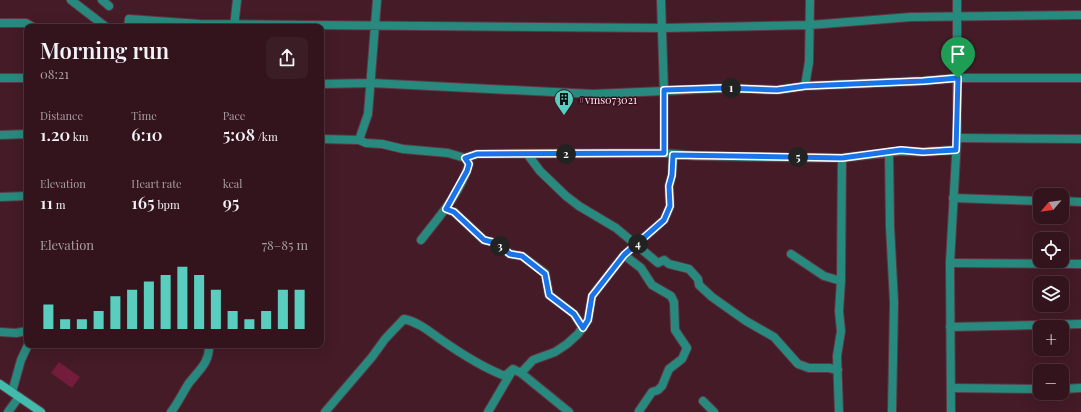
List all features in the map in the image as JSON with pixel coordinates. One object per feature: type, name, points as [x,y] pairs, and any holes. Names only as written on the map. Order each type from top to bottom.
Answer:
[{"type":"main road","points":[[0,384],[41,412]]},
{"type":"street","points":[[71,0],[102,24]]},
{"type":"street","points":[[102,0],[109,6]]},
{"type":"street","points":[[235,24],[237,0]]},
{"type":"street","points":[[359,140],[368,114],[377,0]]},
{"type":"street","points":[[661,0],[664,90],[664,153]]},
{"type":"street","points":[[805,86],[809,62],[810,0]]},
{"type":"street","points":[[951,412],[950,263],[957,138],[957,0]]},
{"type":"street","points":[[324,26],[662,28],[810,25],[911,17],[1081,15]]},
{"type":"street","points":[[128,24],[129,19],[217,24]]},
{"type":"street","points":[[0,23],[28,24]]},
{"type":"street","points":[[0,78],[24,78]]},
{"type":"street","points":[[324,84],[371,83],[593,94],[725,88],[777,90],[805,86],[958,78],[1081,78]]},
{"type":"street","points":[[0,135],[24,134]]},
{"type":"street","points":[[957,138],[1081,139]]},
{"type":"street","points":[[324,139],[359,140],[366,143],[382,144],[403,149],[448,153],[465,158],[477,154],[528,155],[664,153],[673,155],[842,158],[901,150],[923,152],[956,150]]},
{"type":"street","points":[[889,152],[890,226],[894,302],[892,412]]},
{"type":"street","points":[[528,155],[540,171],[566,196],[616,228],[658,263],[664,260],[669,264],[688,269],[698,279],[699,285],[712,297],[740,317],[774,337],[798,364],[808,368],[829,368],[838,370]]},
{"type":"street","points":[[325,412],[372,357],[385,339],[404,319],[411,320],[464,355],[504,376],[517,371],[533,360],[567,344],[583,328],[588,320],[592,296],[624,255],[664,220],[670,206],[669,186],[672,175],[673,155]]},
{"type":"street","points":[[421,240],[446,209],[467,171],[469,164],[465,158]]},
{"type":"street","points":[[839,412],[838,344],[841,331],[839,312],[841,281],[842,158]]},
{"type":"street","points":[[0,197],[24,196]]},
{"type":"street","points":[[953,198],[1033,201]]},
{"type":"street","points":[[1069,201],[1081,202]]},
{"type":"street","points":[[446,209],[454,212],[484,240],[496,243],[510,254],[522,256],[545,274],[549,295],[574,314],[583,328]]},
{"type":"street","points":[[791,254],[824,276],[841,281]]},
{"type":"street","points":[[624,255],[641,268],[652,284],[671,296],[674,302],[675,330],[687,348],[682,359],[669,369],[662,386],[658,390],[652,392],[639,412]]},
{"type":"street","points":[[950,263],[1081,264]]},
{"type":"street","points":[[950,327],[1081,324]]},
{"type":"street","points":[[0,332],[16,333],[24,331]]},
{"type":"street","points":[[8,412],[15,395],[21,360],[27,348]]},
{"type":"street","points":[[171,412],[189,383],[205,365],[209,348]]},
{"type":"street","points":[[488,412],[517,371]]},
{"type":"street","points":[[517,371],[569,412]]},
{"type":"street","points":[[951,388],[1033,389]]},
{"type":"street","points":[[1069,389],[1081,388]]},
{"type":"street","points":[[703,401],[714,412]]},
{"type":"shaded area","points":[[59,362],[80,377],[72,388],[51,373]]},
{"type":"place","name":"#vms073021","points":[[564,116]]},
{"type":"route","points":[[958,78],[956,150],[923,152],[901,150],[842,158],[673,155],[672,175],[669,186],[670,206],[664,220],[653,228],[648,235],[624,255],[596,293],[592,296],[588,320],[583,328],[574,314],[549,295],[545,274],[522,256],[510,254],[496,243],[484,240],[454,212],[446,209],[467,171],[469,164],[465,158],[477,154],[528,155],[664,153],[664,90],[725,88],[777,90],[805,86],[829,86],[958,78]]}]
